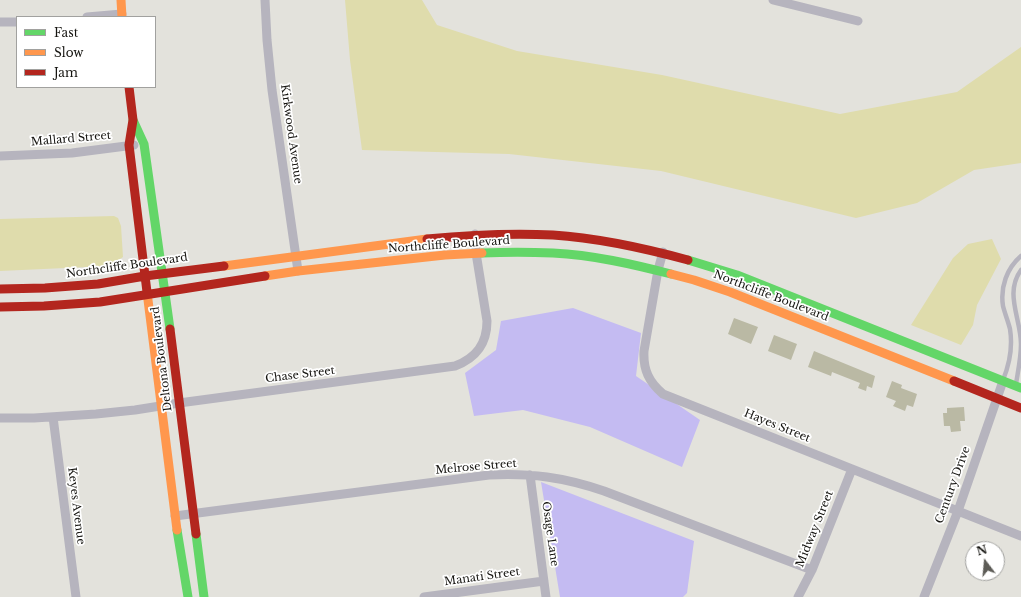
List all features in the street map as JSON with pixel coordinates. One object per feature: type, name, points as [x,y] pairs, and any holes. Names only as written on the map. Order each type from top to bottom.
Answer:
[{"type":"main road","points":[[122,0],[122,15]]},
{"type":"main road","name":"Deltona Boulevard","points":[[129,88],[133,120],[129,145],[175,516],[188,597]]},
{"type":"main road","name":"Deltona Boulevard","points":[[133,120],[144,144],[166,292],[204,597]]},
{"type":"main road","name":"Northcliffe Boulevard","points":[[0,289],[45,288],[98,284],[163,273],[474,234],[554,235],[594,239],[663,252],[699,262],[737,275],[1018,387]]},
{"type":"main road","name":"Northcliffe Boulevard","points":[[0,307],[100,302],[298,272],[446,255],[513,252],[591,257],[658,270],[730,292],[1021,408]]},
{"type":"street","name":"Kirkwood Avenue","points":[[265,0],[272,90],[298,272]]},
{"type":"street","points":[[774,0],[858,21]]},
{"type":"street","points":[[104,16],[122,15]]},
{"type":"street","points":[[0,22],[16,22]]},
{"type":"street","name":"Mallard Street","points":[[0,156],[72,152],[144,144]]},
{"type":"street","name":"Chase Street","points":[[0,418],[53,417],[96,414],[455,366],[465,363],[481,348],[487,330],[487,321],[474,234]]},
{"type":"street","name":"Hayes Street","points":[[663,252],[658,270],[644,351],[645,370],[649,380],[655,388],[673,399],[1021,536]]},
{"type":"street","name":"Century Drive","points":[[924,597],[958,511],[1003,381]]},
{"type":"street","name":"Keyes Avenue","points":[[53,417],[76,597]]},
{"type":"street","name":"Midway Street","points":[[798,597],[812,570],[852,469]]},
{"type":"street","name":"Melrose Street","points":[[175,516],[489,475],[530,475],[581,483],[812,570]]},
{"type":"street","name":"Osage Lane","points":[[530,475],[546,597]]},
{"type":"street","name":"Manati Street","points":[[424,597],[544,581]]},
{"type":"lane","points":[[1003,381],[1010,362],[1011,346],[1010,329],[1003,306],[1003,288],[1006,274],[1016,260],[1021,256]]},
{"type":"lane","points":[[1018,387],[1021,344],[1020,330],[1013,298],[1014,285],[1021,270]]},
{"type":"shaded area","points":[[345,0],[422,0],[437,25],[517,51],[662,75],[840,114],[957,92],[1021,47],[1021,163],[974,170],[917,203],[856,218],[661,171],[509,154],[362,150],[350,60]]},
{"type":"shaded area","points":[[114,216],[118,218],[121,226],[123,257],[109,266],[0,271],[0,219]]},
{"type":"shaded area","points":[[992,239],[1001,259],[977,305],[973,325],[961,345],[911,325],[953,258],[968,244]]},
{"type":"shaded area","points":[[573,308],[641,333],[636,376],[700,420],[682,467],[590,427],[523,410],[474,416],[465,373],[496,350],[501,321]]},
{"type":"shaded area","points":[[541,482],[694,541],[687,593],[683,597],[560,597]]},
{"type":"building","points":[[734,318],[758,327],[751,344],[728,334]]},
{"type":"building","points":[[774,335],[797,344],[791,360],[768,351]]},
{"type":"building","points":[[814,351],[875,376],[872,388],[867,386],[866,391],[858,388],[860,383],[832,372],[831,376],[808,367]]},
{"type":"building","points":[[892,381],[902,385],[901,388],[917,394],[913,407],[907,405],[905,411],[893,406],[896,401],[886,397]]},
{"type":"building","points":[[964,407],[965,421],[960,421],[961,431],[951,432],[950,426],[944,426],[943,413],[947,413],[947,408]]},
{"type":"traffic: fast","points":[[133,120],[144,144],[170,329]]},
{"type":"traffic: fast","points":[[482,253],[508,252],[568,254],[627,263],[671,274]]},
{"type":"traffic: fast","points":[[688,260],[737,275],[1021,388]]},
{"type":"traffic: fast","points":[[177,530],[188,597]]},
{"type":"traffic: fast","points":[[196,534],[204,597]]},
{"type":"traffic: slow","points":[[121,0],[122,16]]},
{"type":"traffic: slow","points":[[224,266],[427,239]]},
{"type":"traffic: slow","points":[[265,276],[445,255],[482,253]]},
{"type":"traffic: slow","points":[[671,274],[730,292],[954,381]]},
{"type":"traffic: slow","points":[[147,292],[177,530]]},
{"type":"traffic: jam","points":[[129,88],[133,120],[129,145],[147,292]]},
{"type":"traffic: jam","points":[[427,239],[458,236],[522,234],[553,235],[587,238],[621,244],[688,260]]},
{"type":"traffic: jam","points":[[0,289],[45,288],[98,284],[145,276],[224,266]]},
{"type":"traffic: jam","points":[[0,307],[100,302],[265,276]]},
{"type":"traffic: jam","points":[[170,329],[196,534]]},
{"type":"traffic: jam","points":[[954,381],[1021,408]]}]
